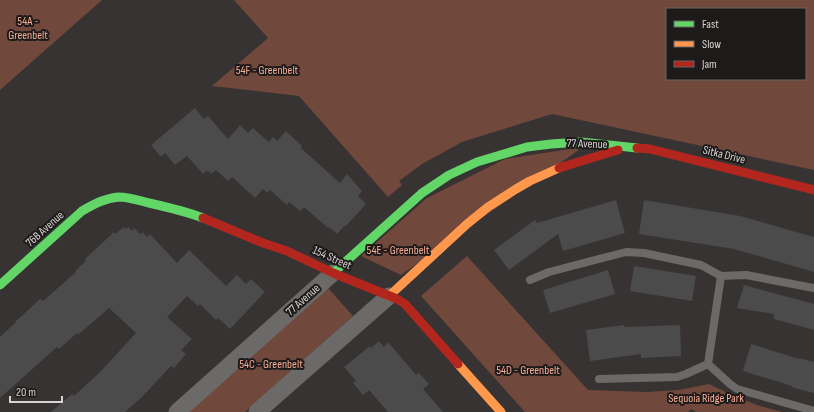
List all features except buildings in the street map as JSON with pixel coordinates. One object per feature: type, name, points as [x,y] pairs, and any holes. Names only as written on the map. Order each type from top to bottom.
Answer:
[{"type":"street","name":"77 Avenue","points":[[177,412],[422,193],[449,175],[477,162],[527,147],[581,142],[629,147]]},
{"type":"street","name":"Sitka Drive","points":[[629,147],[650,149],[814,190]]},
{"type":"street","name":"77 Avenue","points":[[257,412],[389,296],[477,215],[502,197],[526,182],[552,170],[584,159],[629,147]]},
{"type":"street","name":"154 Street","points":[[110,199],[125,197],[187,212],[263,243],[287,251],[397,299],[405,304],[501,412]]},
{"type":"street","name":"76B Avenue","points":[[0,285],[82,211],[95,203],[110,199]]},
{"type":"lane","points":[[530,280],[550,272],[626,252],[644,253],[701,265],[721,276],[746,275],[814,288]]},
{"type":"lane","points":[[708,364],[721,276]]},
{"type":"lane","points":[[599,379],[677,377],[708,364]]},
{"type":"lane","points":[[708,364],[737,389],[814,411]]},
{"type":"green space","name":"54A - Greenbelt","points":[[0,0],[102,0],[0,90]]},
{"type":"green space","name":"54F - Greenbelt","points":[[234,0],[814,0],[814,170],[552,114],[462,142],[422,164],[399,181],[402,185],[388,197],[299,96],[212,86],[268,38]]},
{"type":"green space","name":"54E - Greenbelt","points":[[583,147],[401,275],[361,256],[427,198],[505,159]]},
{"type":"green space","name":"54D - Greenbelt","points":[[467,256],[588,390],[647,392],[678,390],[709,384],[736,397],[782,412],[696,412],[691,409],[688,412],[525,412],[421,296]]},
{"type":"green space","name":"54C - Greenbelt","points":[[328,288],[353,316],[245,412],[189,412]]},
{"type":"traffic: fast","points":[[333,273],[422,193],[449,175],[477,162],[527,147],[551,144],[581,142],[637,148]]},
{"type":"traffic: fast","points":[[0,285],[82,211],[104,200],[119,197],[127,198],[176,209],[203,218]]},
{"type":"traffic: slow","points":[[389,296],[467,224],[488,207],[530,181],[559,168]]},
{"type":"traffic: slow","points":[[458,364],[501,412]]},
{"type":"traffic: jam","points":[[637,148],[650,149],[814,190]]},
{"type":"traffic: jam","points":[[559,168],[618,150]]},
{"type":"traffic: jam","points":[[203,218],[263,243],[287,251],[333,273],[397,299],[405,304],[458,364]]},
{"type":"park label","name":"Sequoia Ridge Park","points":[[706,398]]}]
